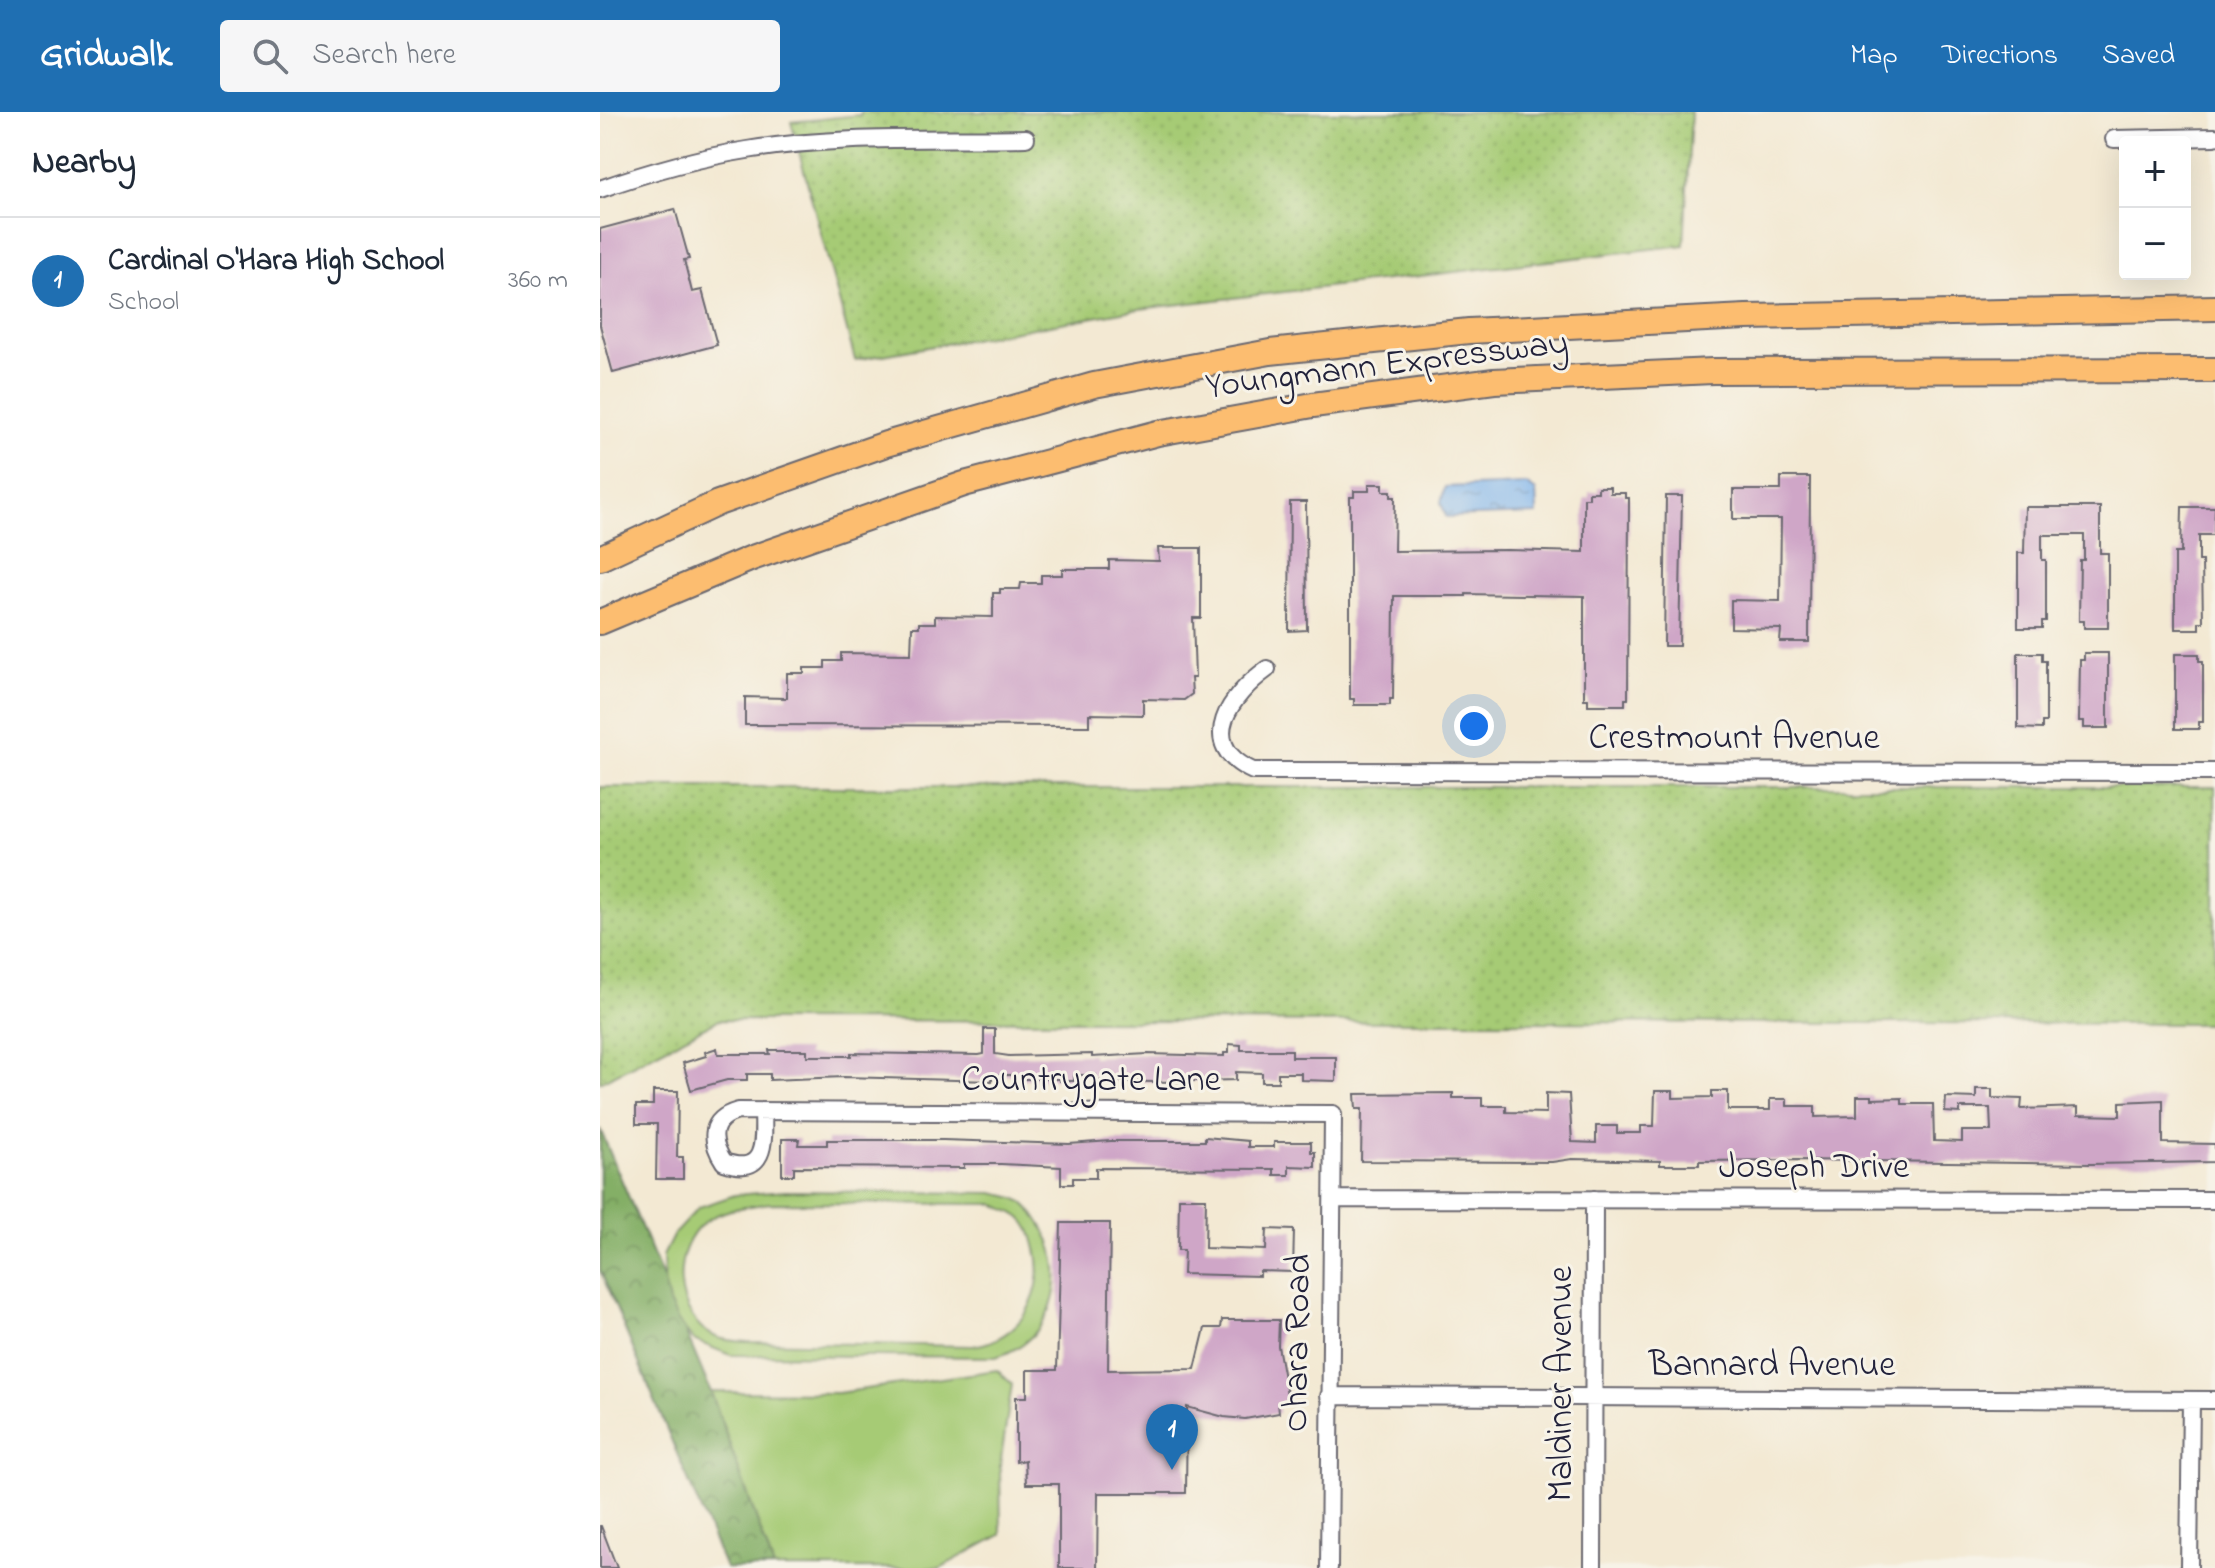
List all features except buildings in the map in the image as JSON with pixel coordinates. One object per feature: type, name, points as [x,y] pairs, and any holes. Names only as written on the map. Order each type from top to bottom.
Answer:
[{"type":"highway","name":"Youngmann Expressway","points":[[600,558],[718,503],[886,444],[1094,385],[1270,352],[1469,331],[1746,317],[2215,308]]},
{"type":"highway","name":"Youngmann Expressway","points":[[600,622],[752,558],[964,484],[1158,433],[1313,405],[1494,381],[1713,371],[2215,370]]},
{"type":"highway","points":[[2165,371],[2215,379]]},
{"type":"street","points":[[2114,139],[2215,137]]},
{"type":"street","points":[[600,189],[648,172],[746,150],[825,142],[1026,138]]},
{"type":"street","name":"Crestmount Avenue","points":[[1267,669],[1246,684],[1230,704],[1223,724],[1228,750],[1236,762],[1253,771],[2215,772]]},
{"type":"street","name":"Countrygate Lane","points":[[763,1112],[1333,1114],[1333,1199]]},
{"type":"street","name":"Joseph Drive","points":[[1333,1199],[2215,1200]]},
{"type":"street","name":"Ohara Road","points":[[1329,1568],[1333,1199]]},
{"type":"street","name":"Maldiner Avenue","points":[[1593,1568],[1594,1199]]},
{"type":"street","name":"Bannard Avenue","points":[[1329,1396],[2215,1400]]},
{"type":"street","points":[[2189,1568],[2191,1400]]},
{"type":"green space","points":[[861,112],[1691,112],[1684,245],[1139,309],[855,360],[791,122],[860,115]]},
{"type":"green space","points":[[600,787],[2215,787],[2215,1024],[718,1020],[600,1082]]},
{"type":"green space","points":[[600,1129],[711,1392],[774,1568],[725,1568],[600,1270]]},
{"type":"green space","points":[[785,1191],[993,1193],[1014,1198],[1032,1212],[1049,1240],[1055,1261],[1053,1301],[1033,1335],[1016,1348],[996,1357],[730,1355],[693,1340],[678,1321],[669,1303],[663,1256],[674,1234],[699,1207],[735,1195]],"holes":[[[770,1203],[994,1204],[1018,1216],[1028,1227],[1038,1262],[1038,1279],[1034,1296],[1017,1324],[990,1342],[973,1346],[727,1340],[702,1328],[684,1300],[681,1266],[685,1249],[693,1234],[705,1222],[728,1211]]]},
{"type":"green space","points":[[997,1370],[1012,1384],[1000,1466],[1001,1535],[940,1568],[774,1568],[711,1392],[838,1393]]},
{"type":"water","points":[[1526,484],[1536,491],[1537,514],[1446,517],[1441,502],[1445,487]]},
{"type":"place","name":"Cardinal O'Hara High School","points":[[1172,1470]]}]
